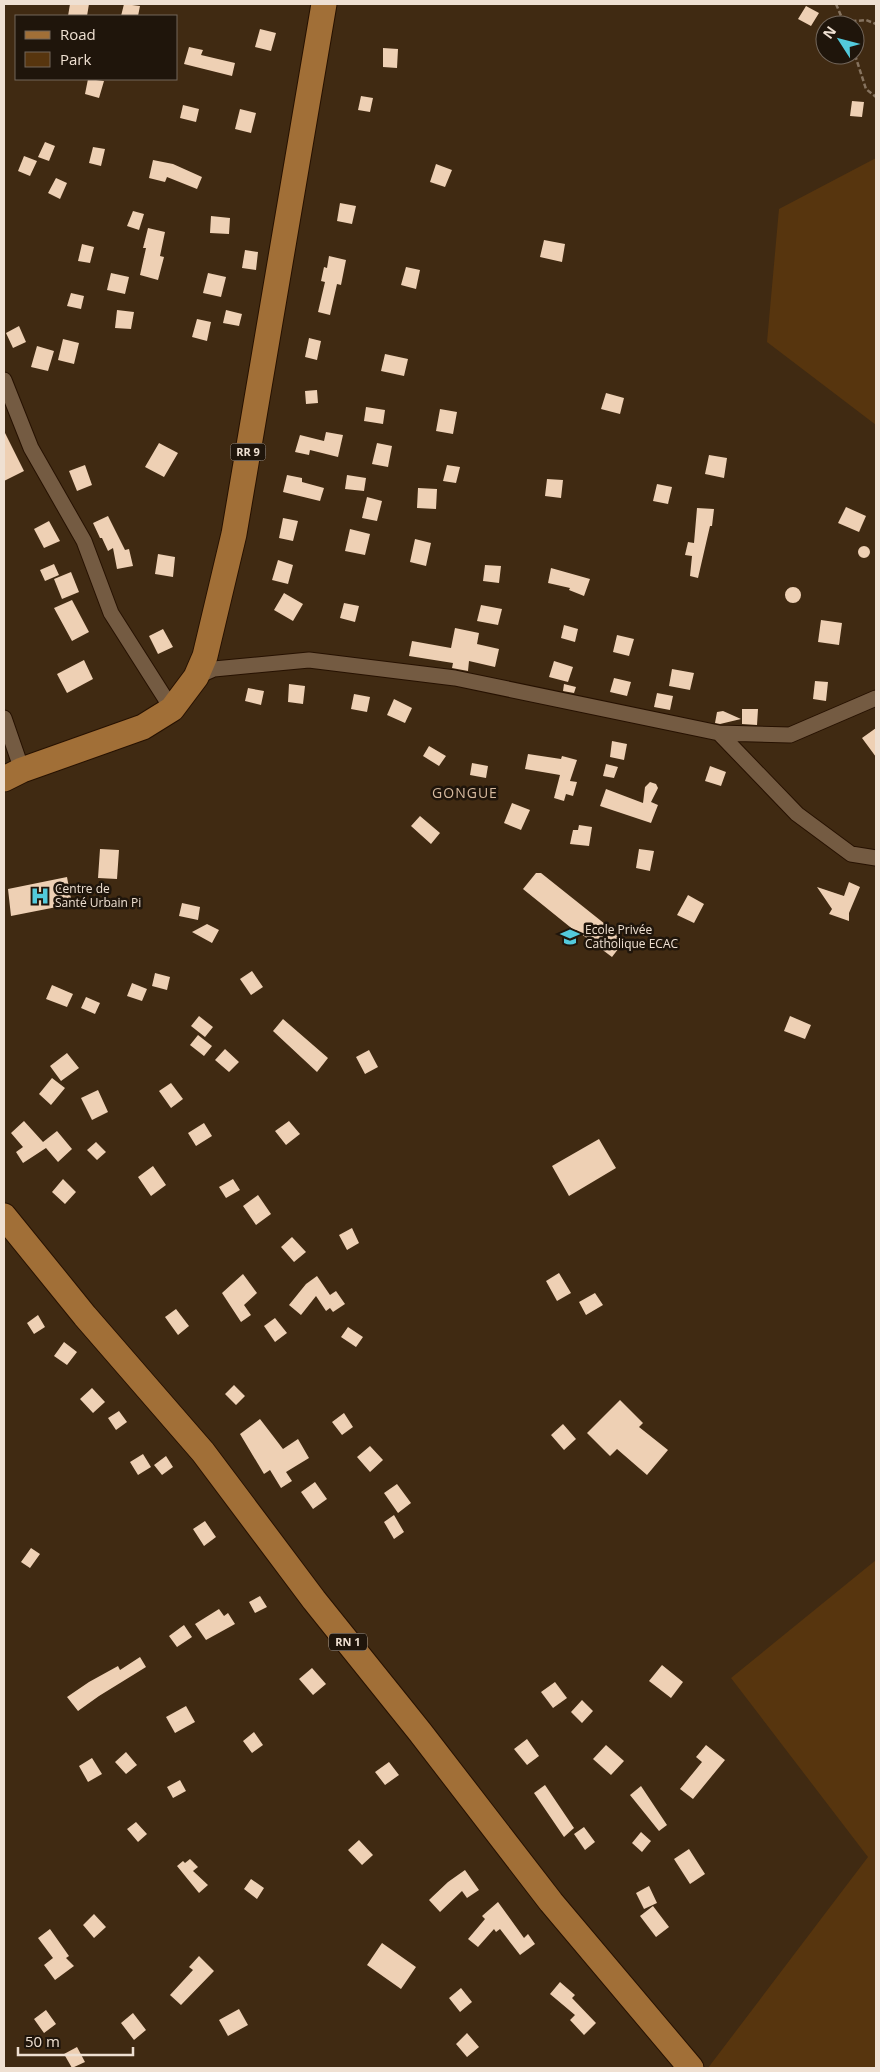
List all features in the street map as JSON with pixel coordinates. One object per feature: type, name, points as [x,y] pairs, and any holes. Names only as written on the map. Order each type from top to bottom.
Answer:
[{"type":"main road","name":"RR 9","points":[[13,774],[143,727],[172,709],[196,677],[205,656],[234,534],[324,4]]},
{"type":"main road","name":"RN 1","points":[[4,1216],[85,1316],[203,1452],[314,1600],[420,1732],[551,1902],[691,2068]]},
{"type":"street","points":[[4,380],[31,448],[84,542],[111,613],[172,709]]},
{"type":"street","points":[[196,677],[214,670],[309,660],[455,678],[720,733],[790,735],[876,698]]},
{"type":"street","points":[[4,718],[13,774]]},
{"type":"street","points":[[720,733],[797,814],[851,854],[876,858]]},
{"type":"path","points":[[858,65],[866,89],[876,97]]},
{"type":"green space","points":[[876,158],[876,425],[767,342],[779,209]]},
{"type":"green space","points":[[876,1560],[876,2068],[708,2068],[868,1857],[731,1678]]},
{"type":"building","points":[[70,4],[89,4],[87,15],[68,15]]},
{"type":"building","points":[[124,4],[140,6],[138,15],[121,15]]},
{"type":"building","points":[[806,6],[819,13],[815,15],[815,20],[811,26],[798,19]]},
{"type":"building","points":[[260,29],[276,33],[271,51],[255,47]]},
{"type":"building","points":[[189,47],[203,50],[201,55],[235,63],[232,76],[184,64]]},
{"type":"building","points":[[383,48],[398,49],[397,68],[383,67]]},
{"type":"building","points":[[88,80],[104,81],[99,98],[85,94]]},
{"type":"building","points":[[361,96],[373,98],[370,112],[358,110]]},
{"type":"building","points":[[852,101],[864,102],[862,117],[850,116]]},
{"type":"building","points":[[183,105],[199,109],[196,122],[180,118]]},
{"type":"building","points":[[240,109],[256,113],[251,133],[235,129]]},
{"type":"building","points":[[45,142],[55,146],[49,161],[38,157]]},
{"type":"building","points":[[93,147],[105,149],[101,166],[89,163]]},
{"type":"building","points":[[24,156],[37,161],[30,176],[18,171]]},
{"type":"building","points":[[153,160],[173,164],[202,177],[197,189],[167,177],[165,182],[149,178]]},
{"type":"building","points":[[436,164],[452,170],[445,187],[430,182]]},
{"type":"building","points":[[56,178],[67,183],[60,199],[48,193]]},
{"type":"building","points":[[340,203],[356,206],[352,224],[337,221]]},
{"type":"building","points":[[133,211],[144,214],[139,230],[127,226]]},
{"type":"building","points":[[211,216],[230,218],[229,234],[210,233]]},
{"type":"building","points":[[148,228],[165,232],[160,256],[164,257],[158,280],[140,275],[146,248],[143,248]]},
{"type":"building","points":[[544,240],[565,244],[562,262],[540,257]]},
{"type":"building","points":[[82,244],[94,247],[90,263],[78,261]]},
{"type":"building","points":[[245,250],[258,252],[256,270],[242,268]]},
{"type":"building","points":[[329,256],[346,260],[341,285],[337,284],[330,315],[318,312],[325,282],[321,281],[324,267],[327,268]]},
{"type":"building","points":[[406,267],[420,270],[416,289],[401,285]]},
{"type":"building","points":[[111,273],[129,277],[125,294],[107,290]]},
{"type":"building","points":[[208,273],[226,277],[221,297],[203,293]]},
{"type":"building","points":[[71,293],[84,296],[81,309],[67,306]]},
{"type":"building","points":[[117,310],[134,312],[131,329],[115,328]]},
{"type":"building","points":[[226,310],[242,314],[239,326],[223,323]]},
{"type":"building","points":[[197,319],[211,322],[207,341],[192,337]]},
{"type":"building","points":[[19,326],[26,342],[13,348],[6,333]]},
{"type":"building","points":[[309,338],[321,341],[317,360],[305,357]]},
{"type":"building","points":[[63,339],[79,343],[74,364],[58,360]]},
{"type":"building","points":[[37,346],[54,351],[48,371],[31,367]]},
{"type":"building","points":[[385,354],[408,359],[404,376],[381,371]]},
{"type":"building","points":[[317,390],[318,403],[306,404],[305,391]]},
{"type":"building","points":[[606,393],[624,398],[620,414],[601,409]]},
{"type":"building","points":[[366,407],[385,410],[383,424],[364,421]]},
{"type":"building","points":[[440,409],[457,412],[453,434],[436,431]]},
{"type":"building","points":[[4,431],[24,471],[4,481]]},
{"type":"building","points":[[326,432],[343,435],[338,457],[310,450],[309,455],[295,452],[300,435],[324,441]]},
{"type":"building","points":[[159,443],[178,453],[164,477],[145,467]]},
{"type":"building","points":[[377,443],[392,446],[388,467],[372,464]]},
{"type":"building","points":[[709,455],[727,458],[724,478],[705,474]]},
{"type":"building","points":[[85,465],[92,485],[77,491],[69,471]]},
{"type":"building","points":[[447,465],[460,467],[456,483],[443,481]]},
{"type":"building","points":[[287,475],[302,478],[302,482],[324,488],[320,501],[283,492]]},
{"type":"building","points":[[347,475],[366,478],[364,491],[345,489]]},
{"type":"building","points":[[547,479],[563,480],[561,498],[545,496]]},
{"type":"building","points":[[657,484],[672,487],[668,504],[653,501]]},
{"type":"building","points":[[418,488],[437,489],[436,509],[417,508]]},
{"type":"building","points":[[367,497],[382,501],[377,521],[362,518]]},
{"type":"building","points":[[846,507],[866,516],[859,532],[838,523]]},
{"type":"building","points":[[697,508],[714,509],[712,526],[710,526],[698,578],[690,576],[692,556],[685,555],[688,542],[694,543]]},
{"type":"building","points":[[108,516],[125,550],[129,549],[133,566],[117,569],[113,548],[108,551],[102,538],[100,538],[93,523]]},
{"type":"building","points":[[283,518],[298,521],[293,541],[279,538]]},
{"type":"building","points":[[49,521],[60,541],[44,548],[34,529]]},
{"type":"building","points":[[350,529],[370,534],[365,555],[345,551]]},
{"type":"building","points":[[415,539],[431,543],[426,566],[410,562]]},
{"type":"building","points":[[862,546],[866,546],[870,552],[866,558],[862,558],[858,554],[858,550]]},
{"type":"building","points":[[158,554],[175,557],[173,577],[155,574]]},
{"type":"building","points":[[278,560],[293,565],[288,584],[272,580]]},
{"type":"building","points":[[54,564],[59,575],[45,581],[40,570]]},
{"type":"building","points":[[485,565],[501,566],[499,583],[483,581]]},
{"type":"building","points":[[551,568],[590,579],[584,596],[569,590],[570,588],[548,583]]},
{"type":"building","points":[[71,572],[79,592],[62,599],[54,579]]},
{"type":"building","points":[[793,587],[799,589],[801,595],[799,601],[793,603],[787,601],[785,595],[787,589]]},
{"type":"building","points":[[284,593],[303,604],[293,621],[274,610]]},
{"type":"building","points":[[72,600],[89,632],[72,641],[54,608]]},
{"type":"building","points":[[344,603],[359,606],[355,622],[340,618]]},
{"type":"building","points":[[481,605],[502,609],[498,625],[477,621]]},
{"type":"building","points":[[821,620],[842,623],[839,645],[818,642]]},
{"type":"building","points":[[564,625],[578,629],[575,642],[561,638]]},
{"type":"building","points":[[455,628],[479,633],[477,644],[499,649],[495,667],[469,661],[468,671],[452,668],[453,663],[409,656],[412,641],[451,648]]},
{"type":"building","points":[[163,629],[173,647],[158,654],[149,636]]},
{"type":"building","points":[[617,635],[634,639],[629,656],[613,652]]},
{"type":"building","points":[[84,660],[93,679],[67,693],[57,674]]},
{"type":"building","points":[[554,661],[573,667],[568,682],[549,677]]},
{"type":"building","points":[[672,669],[694,673],[690,690],[669,686]]},
{"type":"building","points":[[614,678],[631,682],[627,696],[610,692]]},
{"type":"building","points":[[815,681],[828,682],[826,701],[813,699]]},
{"type":"building","points":[[289,684],[305,686],[303,704],[288,702]]},
{"type":"building","points":[[564,684],[576,687],[574,693],[563,691]]},
{"type":"building","points":[[248,688],[264,691],[261,705],[245,701]]},
{"type":"building","points":[[657,693],[673,696],[670,710],[654,707]]},
{"type":"building","points":[[354,694],[370,697],[367,712],[351,709]]},
{"type":"building","points":[[394,699],[412,708],[405,723],[387,715]]},
{"type":"building","points":[[742,709],[758,709],[757,725],[742,724]]},
{"type":"building","points":[[723,711],[741,719],[720,724],[715,723],[717,712]]},
{"type":"building","points":[[876,728],[876,757],[862,738]]},
{"type":"building","points":[[612,741],[627,744],[624,760],[610,757]]},
{"type":"building","points":[[429,746],[446,756],[439,766],[423,756]]},
{"type":"building","points":[[528,754],[561,759],[562,756],[577,760],[570,781],[577,782],[573,796],[566,794],[564,801],[554,798],[560,775],[525,769]]},
{"type":"building","points":[[472,763],[488,766],[486,778],[470,775]]},
{"type":"building","points":[[606,764],[618,767],[614,778],[603,776]]},
{"type":"building","points":[[710,766],[726,772],[721,786],[705,781]]},
{"type":"building","points":[[650,782],[656,784],[658,788],[651,802],[658,805],[651,823],[600,806],[606,789],[643,803],[645,787]]},
{"type":"building","points":[[512,803],[530,810],[521,830],[504,823]]},
{"type":"building","points":[[420,816],[440,833],[431,844],[411,826]]},
{"type":"building","points":[[579,825],[592,827],[589,846],[570,844],[573,830],[578,830]]},
{"type":"building","points":[[100,849],[119,850],[117,879],[98,878]]},
{"type":"building","points":[[639,849],[654,851],[650,871],[636,868]]},
{"type":"building","points":[[536,873],[541,873],[625,940],[612,957],[575,931],[523,889]]},
{"type":"building","name":"Centre de Santé Urbain Pi","points":[[67,877],[72,904],[11,916],[8,889]]},
{"type":"building","points":[[849,882],[860,887],[849,913],[849,921],[829,914],[832,909],[817,887],[844,896]]},
{"type":"building","points":[[688,895],[704,904],[694,923],[677,915]]},
{"type":"building","points":[[182,903],[200,907],[198,920],[179,916]]},
{"type":"building","points":[[207,924],[219,930],[212,943],[192,932]]},
{"type":"building","points":[[252,971],[263,987],[251,995],[240,979]]},
{"type":"building","points":[[155,973],[170,977],[167,990],[152,986]]},
{"type":"building","points":[[132,983],[147,989],[142,1001],[127,996]]},
{"type":"building","points":[[52,985],[73,994],[67,1007],[46,999]]},
{"type":"building","points":[[86,997],[100,1003],[95,1014],[81,1008]]},
{"type":"building","points":[[199,1016],[213,1027],[205,1037],[191,1026]]},
{"type":"building","points":[[790,1016],[811,1025],[805,1039],[784,1031]]},
{"type":"building","points":[[283,1019],[328,1058],[317,1072],[273,1031]]},
{"type":"building","points":[[198,1035],[212,1046],[204,1056],[190,1045]]},
{"type":"building","points":[[225,1049],[239,1062],[229,1072],[215,1060]]},
{"type":"building","points":[[369,1050],[378,1067],[365,1074],[356,1057]]},
{"type":"building","points":[[67,1053],[79,1068],[61,1081],[50,1066]]},
{"type":"building","points":[[52,1078],[65,1088],[51,1105],[39,1094]]},
{"type":"building","points":[[171,1083],[183,1099],[171,1108],[159,1091]]},
{"type":"building","points":[[98,1090],[108,1112],[92,1120],[81,1098]]},
{"type":"building","points":[[24,1121],[43,1142],[57,1131],[72,1149],[58,1162],[46,1148],[23,1163],[16,1152],[23,1147],[11,1133]]},
{"type":"building","points":[[289,1121],[300,1134],[286,1145],[275,1131]]},
{"type":"building","points":[[204,1123],[212,1136],[196,1146],[188,1133]]},
{"type":"building","points":[[599,1139],[616,1168],[569,1196],[552,1166]]},
{"type":"building","points":[[96,1142],[106,1152],[97,1160],[87,1150]]},
{"type":"building","points":[[153,1166],[166,1185],[151,1196],[138,1177]]},
{"type":"building","points":[[63,1179],[76,1192],[65,1204],[52,1192]]},
{"type":"building","points":[[233,1179],[240,1190],[226,1198],[219,1187]]},
{"type":"building","points":[[258,1195],[271,1214],[256,1225],[243,1206]]},
{"type":"building","points":[[352,1228],[359,1243],[347,1250],[339,1235]]},
{"type":"building","points":[[292,1237],[306,1252],[294,1262],[281,1247]]},
{"type":"building","points":[[559,1273],[571,1293],[557,1301],[546,1281]]},
{"type":"building","points":[[243,1274],[257,1293],[244,1305],[251,1315],[241,1322],[222,1293]]},
{"type":"building","points":[[317,1276],[330,1295],[336,1291],[345,1304],[333,1312],[330,1308],[326,1311],[316,1296],[301,1315],[289,1305],[306,1284]]},
{"type":"building","points":[[595,1293],[603,1305],[586,1315],[579,1302]]},
{"type":"building","points":[[176,1309],[189,1326],[178,1335],[165,1317]]},
{"type":"building","points":[[38,1315],[45,1327],[34,1334],[27,1323]]},
{"type":"building","points":[[275,1318],[287,1333],[275,1342],[264,1326]]},
{"type":"building","points":[[348,1327],[363,1337],[356,1347],[341,1337]]},
{"type":"building","points":[[64,1342],[77,1352],[67,1365],[54,1356]]},
{"type":"building","points":[[234,1385],[245,1396],[236,1405],[225,1394]]},
{"type":"building","points":[[92,1388],[105,1402],[93,1413],[80,1399]]},
{"type":"building","points":[[620,1400],[643,1423],[639,1427],[668,1450],[647,1475],[617,1449],[610,1456],[587,1433]]},
{"type":"building","points":[[119,1411],[127,1422],[116,1430],[108,1418]]},
{"type":"building","points":[[344,1413],[353,1427],[342,1435],[332,1422]]},
{"type":"building","points":[[260,1419],[283,1449],[298,1439],[309,1458],[286,1472],[292,1481],[281,1488],[270,1470],[264,1474],[240,1434]]},
{"type":"building","points":[[563,1424],[576,1439],[564,1450],[551,1435]]},
{"type":"building","points":[[370,1446],[383,1460],[370,1472],[357,1457]]},
{"type":"building","points":[[143,1454],[151,1467],[138,1475],[130,1462]]},
{"type":"building","points":[[166,1456],[173,1467],[162,1475],[154,1465]]},
{"type":"building","points":[[315,1482],[327,1499],[313,1509],[301,1492]]},
{"type":"building","points":[[397,1484],[411,1503],[398,1513],[384,1493]]},
{"type":"building","points":[[394,1515],[404,1532],[394,1539],[384,1522]]},
{"type":"building","points":[[205,1521],[216,1537],[204,1546],[193,1529]]},
{"type":"building","points":[[31,1548],[40,1554],[30,1568],[21,1562]]},
{"type":"building","points":[[260,1596],[267,1607],[255,1613],[249,1602]]},
{"type":"building","points":[[219,1609],[224,1616],[228,1613],[235,1624],[206,1640],[195,1624]]},
{"type":"building","points":[[184,1625],[192,1637],[177,1647],[169,1636]]},
{"type":"building","points":[[140,1657],[146,1667],[78,1711],[67,1697],[118,1666],[120,1670]]},
{"type":"building","points":[[662,1665],[683,1682],[671,1698],[649,1681]]},
{"type":"building","points":[[312,1668],[326,1684],[313,1695],[299,1679]]},
{"type":"building","points":[[555,1682],[567,1698],[553,1708],[541,1692]]},
{"type":"building","points":[[582,1700],[593,1711],[582,1723],[571,1712]]},
{"type":"building","points":[[186,1706],[195,1722],[175,1733],[166,1717]]},
{"type":"building","points":[[254,1732],[263,1745],[252,1753],[243,1741]]},
{"type":"building","points":[[527,1739],[539,1756],[527,1765],[514,1749]]},
{"type":"building","points":[[606,1745],[624,1761],[611,1775],[593,1759]]},
{"type":"building","points":[[706,1745],[725,1760],[693,1799],[680,1789],[702,1762],[696,1757]]},
{"type":"building","points":[[126,1752],[137,1765],[126,1774],[115,1762]]},
{"type":"building","points":[[92,1758],[102,1774],[88,1782],[79,1766]]},
{"type":"building","points":[[389,1762],[399,1775],[385,1785],[375,1772]]},
{"type":"building","points":[[180,1780],[186,1791],[173,1798],[167,1787]]},
{"type":"building","points":[[545,1785],[574,1828],[564,1837],[534,1793]]},
{"type":"building","points":[[641,1786],[667,1825],[659,1831],[630,1795]]},
{"type":"building","points":[[136,1822],[147,1834],[138,1842],[127,1829]]},
{"type":"building","points":[[584,1827],[595,1842],[585,1850],[574,1834]]},
{"type":"building","points":[[641,1832],[651,1841],[642,1852],[632,1843]]},
{"type":"building","points":[[359,1840],[373,1855],[362,1865],[348,1850]]},
{"type":"building","points":[[689,1849],[705,1874],[690,1884],[674,1859]]},
{"type":"building","points":[[190,1859],[198,1867],[193,1871],[208,1885],[199,1893],[177,1866],[183,1861],[185,1863]]},
{"type":"building","points":[[465,1870],[479,1890],[467,1898],[462,1891],[440,1912],[429,1900],[448,1882]]},
{"type":"building","points":[[251,1879],[264,1888],[257,1899],[244,1889]]},
{"type":"building","points":[[649,1886],[657,1903],[644,1909],[636,1893]]},
{"type":"building","points":[[498,1902],[524,1938],[528,1934],[535,1944],[520,1955],[500,1929],[496,1932],[494,1929],[478,1947],[468,1939],[485,1919],[482,1916]]},
{"type":"building","points":[[653,1906],[669,1927],[656,1937],[640,1916]]},
{"type":"building","points":[[94,1914],[106,1927],[94,1938],[83,1925]]},
{"type":"building","points":[[50,1929],[69,1956],[66,1958],[74,1966],[55,1980],[44,1965],[53,1958],[38,1938]]},
{"type":"building","points":[[382,1943],[416,1967],[401,1989],[367,1965]]},
{"type":"building","points":[[199,1956],[214,1971],[181,2005],[170,1995],[193,1970],[189,1967]]},
{"type":"building","points":[[560,1982],[575,1995],[572,1998],[596,2023],[584,2035],[570,2020],[575,2015],[550,1994]]},
{"type":"building","points":[[461,1988],[472,2002],[460,2012],[449,1998]]},
{"type":"building","points":[[239,2009],[248,2025],[228,2036],[219,2020]]},
{"type":"building","points":[[46,2010],[56,2024],[44,2033],[34,2019]]},
{"type":"building","points":[[133,2013],[146,2030],[134,2040],[121,2023]]},
{"type":"building","points":[[467,2033],[479,2047],[467,2057],[456,2044]]},
{"type":"building","points":[[77,2047],[85,2062],[72,2068],[64,2054]]},
{"type":"place","name":"Centre de Santé Urbain Pi","points":[[40,896]]},
{"type":"place","name":"Ecole Privée Catholique ECAC","points":[[570,937]]},
{"type":"district","name":"GONGUE","points":[[465,793]]}]
